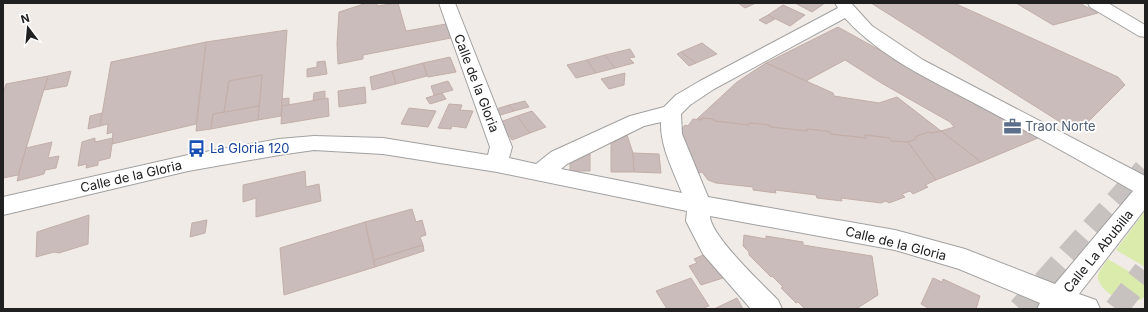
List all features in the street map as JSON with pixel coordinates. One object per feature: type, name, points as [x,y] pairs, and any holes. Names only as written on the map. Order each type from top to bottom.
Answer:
[{"type":"street","name":"Calle de la Gloria","points":[[447,3],[501,147],[497,164]]},
{"type":"street","points":[[1096,3],[1145,32]]},
{"type":"street","points":[[540,173],[558,158],[609,134],[637,121],[671,112],[683,100],[707,85],[845,7],[866,28],[893,49],[916,64],[1080,150],[1145,187]]},
{"type":"street","points":[[671,112],[671,134],[699,205],[698,221],[712,247],[768,309]]},
{"type":"street","name":"Calle de la Gloria","points":[[3,206],[188,164],[279,147],[314,143],[383,146],[497,164],[699,205],[894,240],[964,260],[1055,304],[1086,309]]},
{"type":"street","name":"Calle La Abubilla","points":[[1055,304],[1145,192]]},
{"type":"green space","points":[[1145,211],[1145,267],[1116,250]]},
{"type":"green space","points":[[1108,259],[1145,281],[1145,296],[1142,299],[1131,302],[1123,301],[1114,297],[1102,287],[1098,276]]},
{"type":"building","points":[[367,3],[377,3],[377,6],[398,3],[406,31],[446,24],[451,38],[363,55],[363,59],[338,64],[337,44],[339,12]]},
{"type":"building","points":[[738,3],[756,3],[745,8]]},
{"type":"building","points":[[795,3],[825,3],[812,12]]},
{"type":"building","points":[[871,3],[954,3],[1118,77],[1125,85],[1081,129],[1068,127]]},
{"type":"building","points":[[1016,3],[1079,3],[1098,13],[1053,25]]},
{"type":"building","points":[[783,5],[805,15],[790,26],[768,15]]},
{"type":"building","points":[[768,15],[775,19],[766,24],[759,20]]},
{"type":"building","points":[[838,27],[1038,138],[981,162],[941,131],[954,127],[950,122],[883,84],[845,60],[806,81],[766,63]]},
{"type":"building","points":[[287,30],[281,116],[258,120],[262,75],[229,81],[224,113],[213,114],[211,129],[196,131],[206,42]]},
{"type":"building","points":[[206,42],[196,124],[112,144],[113,132],[107,134],[108,124],[100,126],[111,62]]},
{"type":"building","points":[[702,43],[717,54],[696,63],[681,52]]},
{"type":"building","points":[[630,49],[635,57],[629,58],[634,63],[615,68],[605,55]]},
{"type":"building","points":[[681,52],[696,63],[689,66],[677,54]]},
{"type":"building","points":[[605,55],[615,68],[596,73],[587,60]]},
{"type":"building","points":[[450,57],[456,72],[428,77],[423,63]]},
{"type":"building","points":[[587,60],[596,73],[576,78],[567,65]]},
{"type":"building","points":[[325,61],[327,74],[307,77],[307,69],[317,67],[317,62]]},
{"type":"building","points":[[423,63],[427,76],[396,84],[392,71]]},
{"type":"building","points":[[766,63],[833,93],[834,96],[879,103],[897,97],[941,131],[932,133],[928,132],[915,137],[916,139],[908,142],[891,141],[890,138],[865,135],[866,138],[830,134],[830,132],[825,131],[807,129],[807,131],[770,127],[770,125],[749,123],[749,125],[714,121],[714,119],[697,119],[737,82]]},
{"type":"building","points":[[71,71],[67,86],[44,90],[48,76]]},
{"type":"building","points":[[392,71],[396,84],[372,90],[370,77]]},
{"type":"building","points":[[625,73],[624,85],[609,89],[601,79]]},
{"type":"building","points":[[262,75],[259,106],[224,113],[229,81]]},
{"type":"building","points":[[48,76],[18,175],[3,178],[3,93],[6,84]]},
{"type":"building","points":[[448,81],[453,90],[434,95],[431,86]]},
{"type":"building","points":[[365,87],[366,103],[339,107],[338,91]]},
{"type":"building","points":[[325,91],[325,99],[313,101],[314,93]]},
{"type":"building","points":[[442,93],[446,99],[430,104],[426,98]]},
{"type":"building","points":[[289,98],[289,105],[282,106],[282,99]]},
{"type":"building","points":[[328,98],[329,116],[281,124],[282,106]]},
{"type":"building","points":[[525,101],[529,107],[514,111],[509,105]]},
{"type":"building","points":[[449,104],[462,105],[460,110],[473,111],[466,128],[452,126],[451,129],[438,128]]},
{"type":"building","points":[[509,105],[514,111],[497,116],[493,110]]},
{"type":"building","points":[[259,106],[258,120],[211,129],[213,114]]},
{"type":"building","points":[[409,108],[436,111],[428,127],[401,124]]},
{"type":"building","points":[[532,111],[546,127],[530,133],[517,116]]},
{"type":"building","points":[[102,113],[100,126],[88,129],[90,116]]},
{"type":"building","points":[[517,116],[530,133],[512,140],[500,122]]},
{"type":"building","points":[[702,118],[749,125],[749,123],[807,131],[807,129],[825,131],[830,132],[830,134],[866,138],[865,135],[890,138],[891,141],[908,142],[936,180],[925,185],[928,187],[913,194],[910,191],[902,194],[905,197],[889,203],[886,201],[881,203],[841,198],[842,201],[817,198],[816,195],[775,190],[776,193],[753,190],[753,187],[716,183],[708,180],[702,172],[699,173],[680,150],[679,132],[685,125],[688,126],[693,119],[702,120]]},
{"type":"building","points":[[941,131],[981,162],[936,180],[908,142],[916,139],[915,137],[928,132],[932,133]]},
{"type":"building","points":[[627,135],[633,153],[634,172],[611,172],[611,144]]},
{"type":"building","points":[[95,138],[95,142],[113,138],[110,158],[98,161],[98,165],[86,168],[87,164],[78,166],[82,142]]},
{"type":"building","points":[[52,142],[48,158],[59,156],[56,168],[45,170],[44,174],[17,181],[26,148]]},
{"type":"building","points":[[633,153],[659,154],[661,173],[634,172]]},
{"type":"building","points":[[590,154],[590,171],[570,171],[570,158]]},
{"type":"building","points":[[305,171],[306,187],[319,184],[321,201],[256,217],[256,198],[243,202],[243,185]]},
{"type":"building","points":[[412,209],[416,222],[422,220],[426,235],[420,237],[423,245],[374,260],[365,222]]},
{"type":"building","points":[[89,215],[88,244],[59,253],[54,252],[36,257],[37,232]]},
{"type":"building","points":[[207,220],[205,233],[190,237],[192,223]]},
{"type":"building","points":[[365,222],[375,267],[284,295],[280,248]]},
{"type":"building","points":[[744,235],[766,239],[766,236],[803,242],[803,245],[872,256],[878,295],[856,309],[805,309],[798,302],[796,303],[781,288],[783,287],[749,255],[749,252],[743,246]]},
{"type":"building","points":[[423,245],[424,251],[375,267],[374,260]]},
{"type":"building","points":[[703,255],[707,260],[710,259],[723,278],[701,285],[689,266],[697,263],[694,259]]},
{"type":"building","points":[[691,278],[709,306],[701,309],[667,309],[656,291]]},
{"type":"building","points":[[933,278],[942,282],[943,279],[980,296],[976,309],[930,309],[921,304]]},
{"type":"building","points":[[737,298],[743,309],[714,309]]},
{"type":"tunnel","points":[[1020,309],[1145,170]]},
{"type":"tunnel","points":[[1116,309],[1145,271]]},
{"type":"place","name":"Traor Norte","points":[[1012,126]]},
{"type":"place","name":"La Gloria 120","points":[[197,148]]}]
